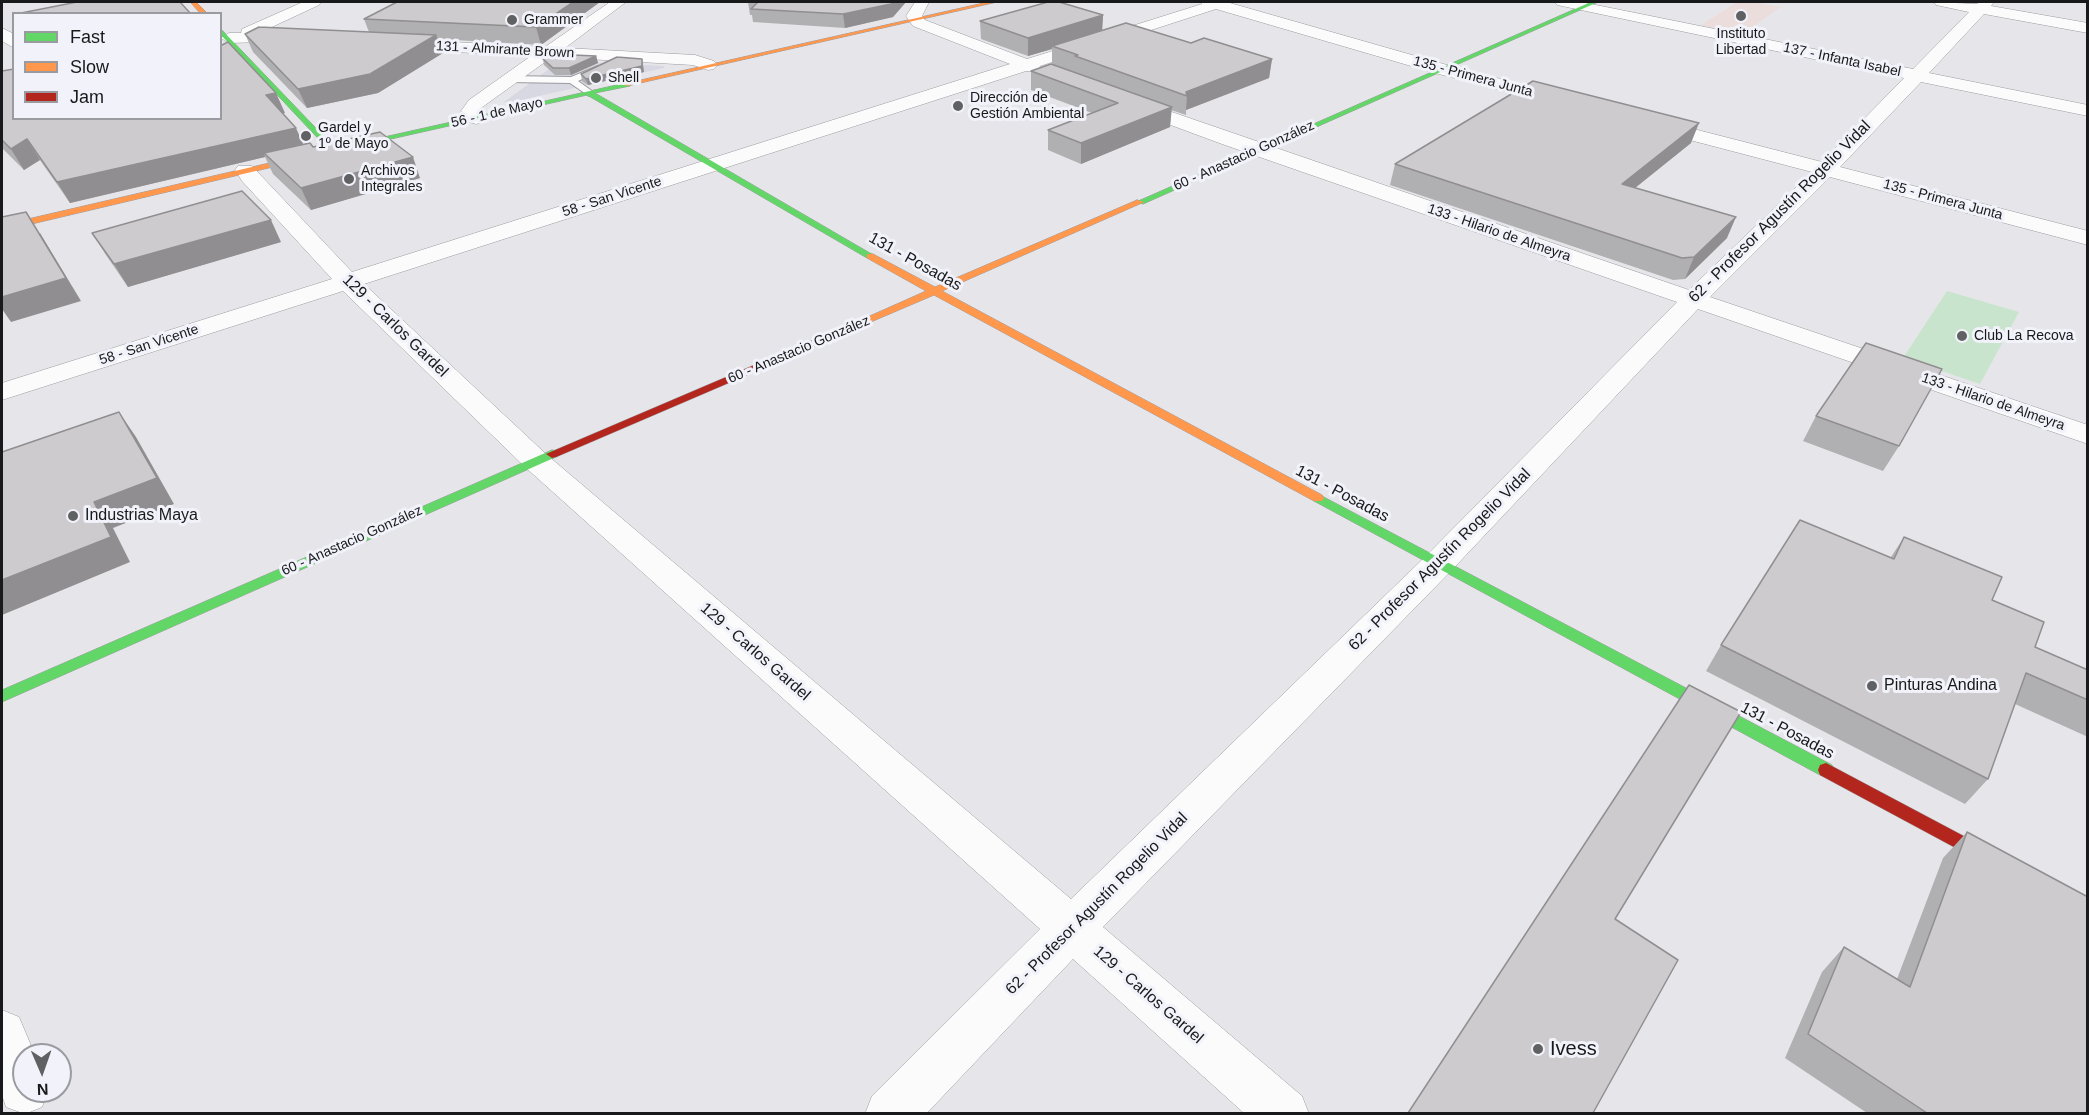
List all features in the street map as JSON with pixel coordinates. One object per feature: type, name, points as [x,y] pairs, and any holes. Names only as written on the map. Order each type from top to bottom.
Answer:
[{"type":"street","points":[[224,35],[261,27],[314,2]]},
{"type":"street","points":[[477,118],[470,111],[471,108],[508,79],[619,2]]},
{"type":"street","name":"56 - 1 de Mayo","points":[[2,228],[245,170],[708,65],[919,10],[994,2]]},
{"type":"street","name":"58 - San Vicente","points":[[2,392],[1025,65],[1215,2]]},
{"type":"street","name":"135 - Primera Junta","points":[[1215,2],[1442,69],[1585,106]]},
{"type":"street","name":"137 - Infanta Isabel","points":[[1562,2],[1589,4],[2088,111]]},
{"type":"street","points":[[1941,2],[1983,5],[2088,28]]},
{"type":"street","name":"60 - Anastacio González","points":[[2,696],[536,461],[934,292],[1589,4]]},
{"type":"street","name":"62 - Profesor Agustín Rogelio Vidal","points":[[890,1113],[1071,929],[1438,564],[1693,300],[1826,170],[1983,5]]},
{"type":"street","points":[[919,10],[927,27],[1057,76]]},
{"type":"street","points":[[224,35],[306,38]]},
{"type":"street","points":[[224,35],[333,150]]},
{"type":"street","name":"131 - Almirante Brown","points":[[386,43],[695,60],[708,65]]},
{"type":"street","name":"131 - Posadas","points":[[589,93],[710,165],[934,292],[2014,871]]},
{"type":"street","name":"133 - Hilario de Almeyra","points":[[1111,96],[1258,150],[2088,435]]},
{"type":"street","name":"135 - Primera Junta","points":[[1631,118],[2088,238]]},
{"type":"street","name":"129 - Carlos Gardel","points":[[245,170],[348,282],[536,461],[1284,1113]]},
{"type":"street","points":[[2,1034],[12,1059]]},
{"type":"lane","points":[[508,79],[572,80],[626,56]]},
{"type":"lane","points":[[572,80],[589,93]]},
{"type":"shaded area","name":"Instituto Libertad","points":[[1737,2],[1781,7],[1743,34],[1701,25]]},
{"type":"shaded area","points":[[568,61],[664,66],[664,68],[508,103],[504,102],[557,63]]},
{"type":"green space","name":"Club La Recova","points":[[1947,291],[2019,312],[1980,384],[1903,358]]},
{"type":"building","points":[[77,2],[180,2],[189,12],[26,12]]},
{"type":"building","points":[[397,2],[573,2],[536,27],[364,19]]},
{"type":"building","points":[[758,2],[893,2],[843,14],[751,9]]},
{"type":"building","points":[[1048,2],[1059,2],[1103,15],[1028,38],[980,21]]},
{"type":"building","points":[[1126,23],[1191,43],[1204,38],[1272,59],[1186,92],[1187,96],[1052,46]]},
{"type":"building","points":[[259,27],[436,35],[370,74],[298,89],[245,34]]},
{"type":"building","points":[[228,42],[276,93],[266,95],[296,128],[57,182],[27,139],[11,149],[2,140],[2,71],[12,69],[12,120],[222,120],[222,45]]},
{"type":"building","points":[[550,54],[596,56],[569,68],[553,68],[543,59]]},
{"type":"building","points":[[617,57],[642,59],[642,66],[586,79],[581,74]]},
{"type":"building","points":[[1051,64],[1172,107],[1081,143],[1048,130],[1118,103],[1031,71]]},
{"type":"building","points":[[1533,81],[1699,123],[1622,184],[1736,217],[1694,257],[1682,258],[1395,164]]},
{"type":"building","points":[[380,132],[413,157],[301,188],[264,153],[310,143],[313,147]]},
{"type":"building","points":[[242,191],[271,220],[114,264],[92,233]]},
{"type":"building","points":[[26,212],[66,278],[2,297],[2,217]]},
{"type":"building","points":[[1866,343],[1942,369],[1899,446],[1816,416]]},
{"type":"building","name":"Industrias Maya","points":[[119,412],[157,478],[94,502],[111,537],[2,580],[2,452]]},
{"type":"building","name":"Pinturas Andina","points":[[1800,520],[1894,559],[1904,537],[2002,577],[1992,600],[2044,622],[2035,647],[2088,670],[2088,700],[2026,673],[1988,779],[1721,645]]},
{"type":"building","points":[[1689,685],[1741,712],[1615,919],[1678,960],[1593,1113],[1408,1113]]},
{"type":"building","points":[[1967,832],[2088,897],[2088,1113],[1927,1113],[1808,1034],[1844,947],[1910,987]]},
{"type":"traffic: fast","points":[[1140,202],[1595,2]]},
{"type":"traffic: fast","points":[[222,32],[333,150]]},
{"type":"traffic: fast","points":[[278,163],[627,84]]},
{"type":"traffic: fast","points":[[589,93],[870,256]]},
{"type":"traffic: fast","points":[[2,696],[552,454]]},
{"type":"traffic: fast","points":[[1318,498],[1826,770]]},
{"type":"traffic: slow","points":[[193,2],[203,12]]},
{"type":"traffic: slow","points":[[627,84],[994,2]]},
{"type":"traffic: slow","points":[[2,228],[278,163]]},
{"type":"traffic: slow","points":[[841,331],[1140,202]]},
{"type":"traffic: slow","points":[[870,256],[1318,498]]},
{"type":"traffic: jam","points":[[552,454],[841,331]]},
{"type":"traffic: jam","points":[[1826,770],[1999,863]]},
{"type":"place","name":"Instituto Libertad","points":[[1741,16]]},
{"type":"place","name":"Grammer","points":[[512,20]]},
{"type":"place","name":"Shell","points":[[596,78]]},
{"type":"place","name":"Dirección de Gestión Ambiental","points":[[958,106]]},
{"type":"place","name":"Gardel y 1º de Mayo","points":[[306,136]]},
{"type":"place","name":"Archivos Integrales","points":[[349,179]]},
{"type":"place","name":"Club La Recova","points":[[1962,336]]},
{"type":"place","name":"Industrias Maya","points":[[73,516]]},
{"type":"place","name":"Pinturas Andina","points":[[1872,686]]},
{"type":"place","name":"Ivess","points":[[1538,1049]]}]
